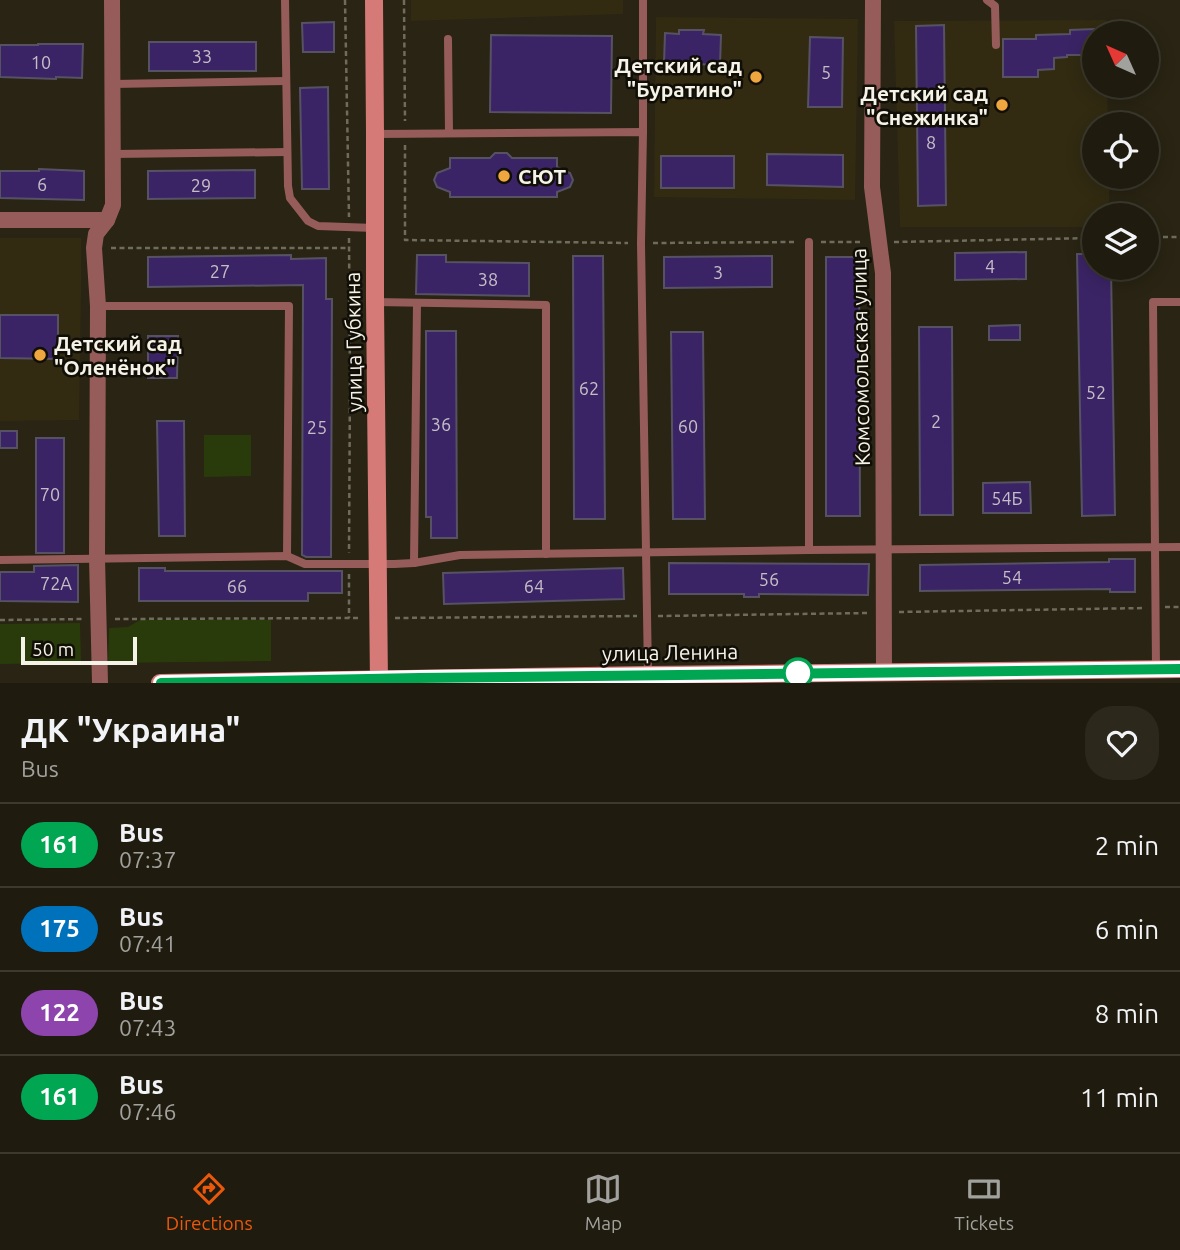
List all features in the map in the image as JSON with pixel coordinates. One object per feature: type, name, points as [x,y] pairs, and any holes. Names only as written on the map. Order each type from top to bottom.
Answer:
[{"type":"main road","name":"улица Губкина","points":[[374,0],[379,681]]},
{"type":"main road","name":"улица Ленина","points":[[160,683],[648,675],[708,679],[884,672],[927,677],[1180,669]]},
{"type":"street","points":[[100,683],[97,558],[98,306],[94,248],[96,234],[107,220],[113,205],[112,0]]},
{"type":"street","name":"Комсомольская улица","points":[[873,0],[872,187],[883,273],[884,672]]},
{"type":"street","points":[[0,220],[107,220]]},
{"type":"lane","points":[[285,0],[290,198],[308,221],[318,226],[375,228]]},
{"type":"lane","points":[[643,0],[641,243],[648,675]]},
{"type":"lane","points":[[987,0],[995,6],[996,45]]},
{"type":"lane","points":[[448,39],[449,133]]},
{"type":"lane","points":[[113,84],[286,81]]},
{"type":"lane","points":[[376,134],[643,132]]},
{"type":"lane","points":[[113,154],[287,152]]},
{"type":"lane","points":[[809,550],[810,242]]},
{"type":"lane","points":[[375,302],[547,305],[546,554]]},
{"type":"lane","points":[[1156,669],[1153,302],[1180,302]]},
{"type":"lane","points":[[414,563],[417,303]]},
{"type":"lane","points":[[98,306],[289,306],[287,556]]},
{"type":"lane","points":[[0,560],[287,556],[305,564],[379,564],[414,563],[460,555],[1180,547]]},
{"type":"path","points":[[345,0],[350,380],[349,618]]},
{"type":"path","points":[[404,0],[405,240],[880,243],[1082,238]]},
{"type":"path","points":[[1159,237],[1180,237]]},
{"type":"path","points":[[94,248],[348,248]]},
{"type":"path","points":[[0,620],[379,619],[1180,607]]},
{"type":"shaded area","points":[[411,0],[623,0],[623,14],[411,21]]},
{"type":"shaded area","name":"Детский сад \"Буратино\"","points":[[656,17],[858,19],[855,200],[654,197]]},
{"type":"shaded area","name":"Детский сад \"Снежинка\"","points":[[1106,20],[1082,21],[1082,98],[1107,98],[1108,112],[1082,112],[1082,189],[1109,189],[1109,203],[1082,203],[1082,227],[900,227],[894,21]]},
{"type":"shaded area","name":"Детский сад \"Оленёнок\"","points":[[0,238],[81,238],[79,420],[0,421]]},
{"type":"green space","points":[[204,435],[251,435],[251,476],[204,477]]},
{"type":"green space","points":[[140,620],[271,620],[271,661],[108,663],[109,628],[128,627]]},
{"type":"green space","points":[[80,623],[81,663],[0,664],[0,624]]},
{"type":"building","points":[[334,22],[334,52],[303,52],[302,23]]},
{"type":"building","points":[[944,25],[946,205],[918,206],[916,26]]},
{"type":"building","points":[[679,30],[704,30],[703,34],[721,35],[720,65],[664,63],[665,33],[679,34]]},
{"type":"building","points":[[1070,30],[1082,30],[1082,55],[1054,58],[1054,69],[1038,70],[1038,77],[1003,77],[1003,39],[1036,39],[1036,35],[1070,34]]},
{"type":"building","points":[[491,35],[612,36],[611,113],[490,112]]},
{"type":"building","points":[[810,37],[843,38],[842,107],[808,107]]},
{"type":"building","points":[[149,42],[256,42],[256,71],[149,71]]},
{"type":"building","points":[[83,44],[82,78],[0,77],[0,45]]},
{"type":"building","points":[[328,87],[329,189],[302,189],[300,88]]},
{"type":"building","name":"СЮТ","points":[[495,153],[507,153],[512,158],[557,158],[557,167],[570,173],[573,180],[570,187],[557,192],[557,197],[450,197],[450,192],[437,187],[434,180],[437,173],[450,168],[450,158],[490,158]]},
{"type":"building","points":[[767,154],[843,155],[843,187],[767,185]]},
{"type":"building","points":[[661,156],[734,156],[734,188],[661,188]]},
{"type":"building","points":[[255,170],[255,198],[148,199],[148,171]]},
{"type":"building","points":[[0,171],[84,171],[84,200],[0,198]]},
{"type":"building","points":[[1026,252],[1026,279],[955,280],[955,253]]},
{"type":"building","points":[[1077,254],[1082,254],[1082,280],[1111,280],[1115,515],[1082,516]]},
{"type":"building","points":[[291,255],[291,259],[326,258],[326,299],[332,299],[331,557],[302,555],[303,285],[148,287],[148,257]]},
{"type":"building","points":[[417,255],[446,255],[446,262],[529,263],[529,296],[416,294]]},
{"type":"building","points":[[573,256],[603,256],[605,519],[574,519]]},
{"type":"building","points":[[772,256],[772,287],[664,288],[664,257]]},
{"type":"building","points":[[826,257],[859,257],[860,516],[826,516]]},
{"type":"building","points":[[0,315],[58,315],[58,359],[0,358]]},
{"type":"building","points":[[1020,325],[1020,340],[989,340],[989,326]]},
{"type":"building","points":[[919,327],[952,327],[953,515],[920,515]]},
{"type":"building","points":[[426,331],[456,331],[457,538],[431,538],[431,517],[426,517]]},
{"type":"building","points":[[671,332],[703,332],[705,519],[673,519]]},
{"type":"building","points":[[148,336],[178,336],[177,378],[148,378]]},
{"type":"building","points":[[157,421],[184,421],[185,536],[159,536]]},
{"type":"building","points":[[0,431],[17,431],[17,448],[0,448]]},
{"type":"building","points":[[36,438],[64,438],[64,553],[36,553]]},
{"type":"building","points":[[1030,482],[1031,513],[983,513],[983,483]]},
{"type":"building","points":[[1109,559],[1135,559],[1135,592],[1110,592],[1110,589],[920,591],[920,565],[1109,562]]},
{"type":"building","points":[[669,563],[869,564],[868,595],[759,594],[759,597],[744,597],[744,594],[669,594]]},
{"type":"building","points":[[78,565],[78,602],[0,601],[0,572],[34,572],[34,566]]},
{"type":"building","points":[[139,568],[165,568],[165,571],[342,571],[342,593],[308,593],[308,601],[139,601]]},
{"type":"building","points":[[623,568],[624,599],[444,604],[443,573]]},
{"type":"bus line","name":"161","points":[[161,683],[1180,669]]},
{"type":"place","name":"Детский сад \"Буратино\"","points":[[756,77]]},
{"type":"place","name":"Детский сад \"Снежинка\"","points":[[1002,105]]},
{"type":"place","name":"СЮТ","points":[[504,176]]},
{"type":"place","name":"Детский сад \"Оленёнок\"","points":[[40,355]]}]
